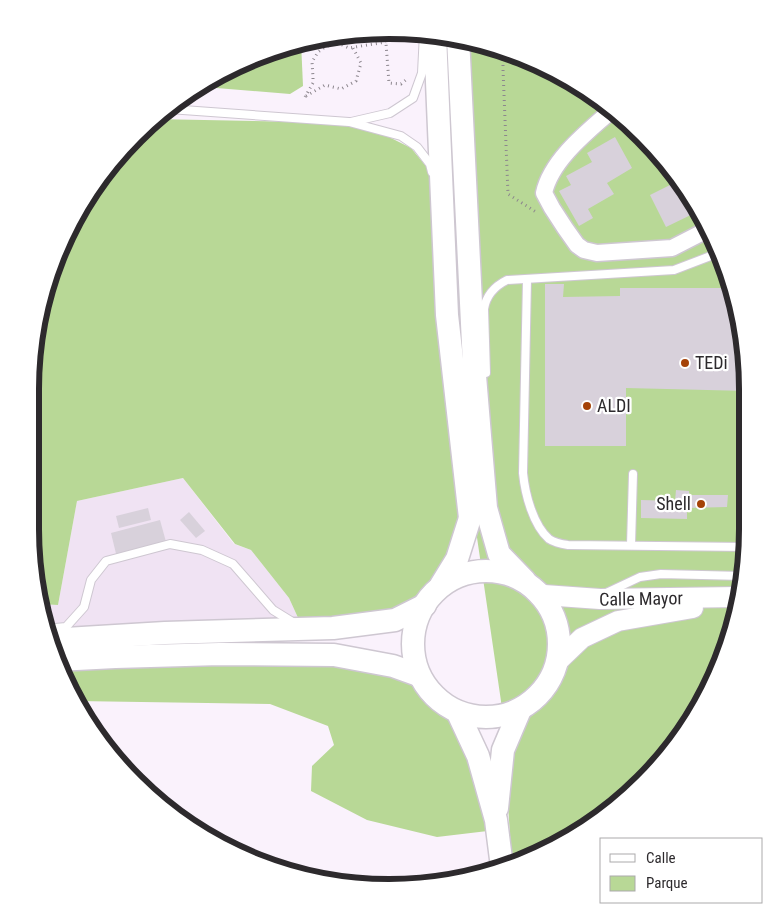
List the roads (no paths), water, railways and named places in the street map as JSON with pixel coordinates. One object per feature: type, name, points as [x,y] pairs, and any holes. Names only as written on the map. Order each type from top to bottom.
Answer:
[{"type":"main road","points":[[435,42],[447,315],[470,518]]},
{"type":"main road","points":[[458,714],[494,717],[520,710],[549,684],[559,660],[561,646],[557,621],[544,595],[526,581],[499,554],[486,508],[480,371],[459,45]]},
{"type":"main road","points":[[442,586],[457,559],[470,518],[480,371]]},
{"type":"main road","points":[[501,861],[496,820],[478,756],[458,714],[441,702],[418,675],[412,653],[414,626],[425,604],[442,586],[454,578],[479,571],[502,572],[526,581]]},
{"type":"main road","points":[[56,640],[165,633],[334,628],[395,620],[425,604]]},
{"type":"main road","points":[[64,660],[220,654],[334,655],[393,666],[418,675]]},
{"type":"main road","points":[[496,820],[503,750],[520,710]]},
{"type":"street","points":[[607,115],[576,142],[554,168],[546,183],[544,193],[559,220],[577,245],[584,250],[597,253],[672,248],[702,233]]},
{"type":"street","name":"Calle Mayor","points":[[544,595],[600,600],[733,597]]},
{"type":"street","name":"Calle Mayor","points":[[559,660],[582,638],[618,621],[702,607],[731,606]]},
{"type":"lane","points":[[349,122],[390,113],[413,98],[422,73],[424,41]]},
{"type":"lane","points":[[178,110],[349,122],[401,136],[418,147],[430,164],[443,219]]},
{"type":"lane","points":[[480,371],[485,303],[498,284],[507,280],[674,270],[713,255]]},
{"type":"lane","points":[[527,280],[523,473],[524,486],[533,516],[542,531],[549,539],[556,543],[568,545],[739,547]]},
{"type":"lane","points":[[484,484],[488,473],[487,416]]},
{"type":"lane","points":[[631,545],[632,474]]},
{"type":"lane","points":[[53,628],[66,627],[84,607],[90,580],[106,561],[170,544],[202,550],[232,564],[273,610],[304,629]]},
{"type":"lane","points":[[600,600],[605,594],[640,577],[661,574],[736,576]]},
{"type":"place","name":"TEDi","points":[[685,363]]},
{"type":"place","name":"ALDI","points":[[587,406]]},
{"type":"place","name":"Shell","points":[[701,504]]}]
